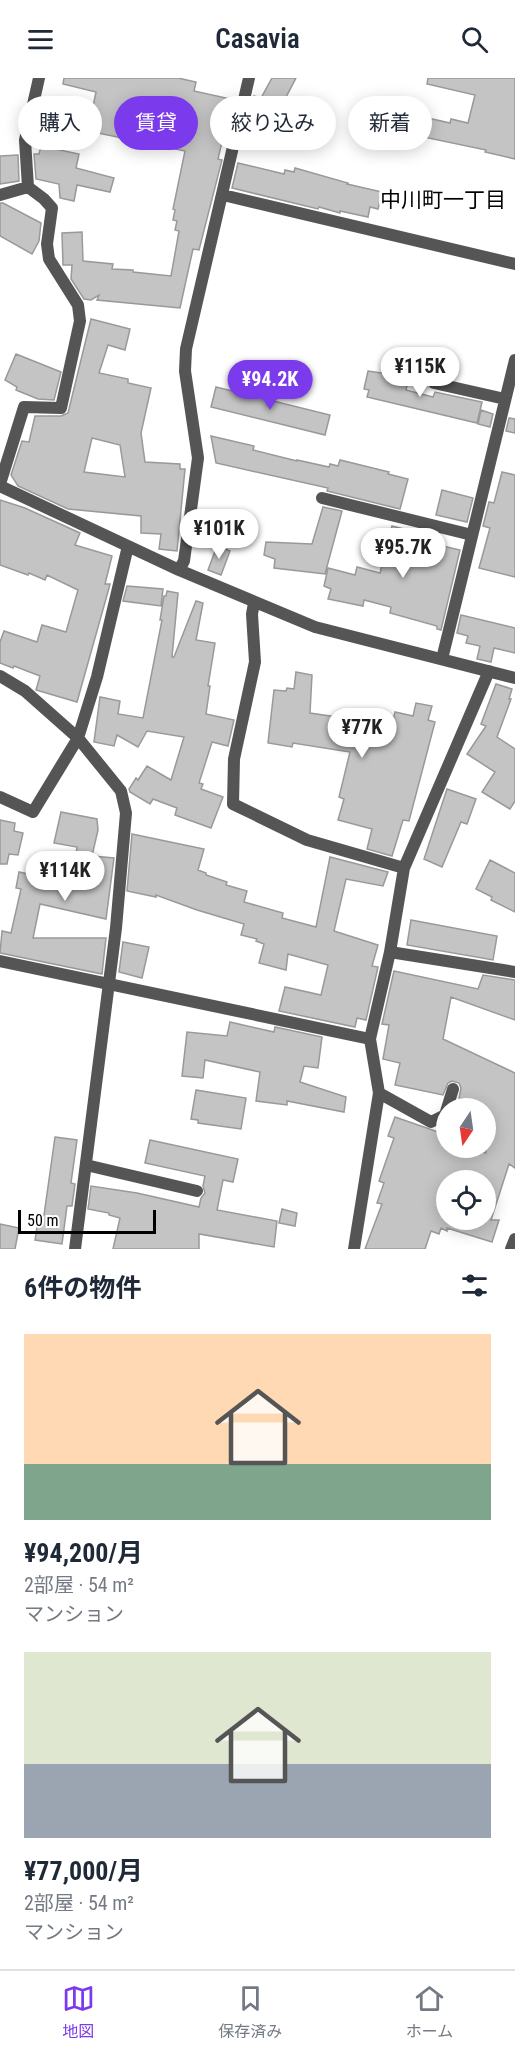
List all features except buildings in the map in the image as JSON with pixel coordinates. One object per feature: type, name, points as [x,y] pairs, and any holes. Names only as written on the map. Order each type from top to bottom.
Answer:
[{"type":"street","points":[[39,78],[25,140],[28,187],[52,208],[47,244],[49,259],[78,304],[80,321],[61,408],[24,407],[0,485],[179,570],[315,627],[515,678]]},
{"type":"street","points":[[179,570],[184,561],[198,458],[185,371],[186,349],[249,78]]},
{"type":"street","points":[[0,195],[28,187]]},
{"type":"street","points":[[223,195],[515,264]]},
{"type":"street","points":[[442,659],[515,360]]},
{"type":"street","points":[[435,383],[506,399]]},
{"type":"street","points":[[322,498],[472,535]]},
{"type":"street","points":[[0,797],[33,812],[78,738],[97,677],[128,546]]},
{"type":"street","points":[[254,603],[252,614],[255,662],[234,759],[233,804],[307,840],[404,868]]},
{"type":"street","points":[[354,1249],[379,1093],[370,1039],[390,952],[404,868],[489,671]]},
{"type":"street","points":[[0,676],[25,691],[78,738],[121,791],[126,813],[116,928],[75,1249]]},
{"type":"street","points":[[390,952],[515,972]]},
{"type":"street","points":[[0,961],[370,1039]]},
{"type":"street","points":[[379,1093],[430,1122],[445,1114],[453,1089]]},
{"type":"street","points":[[86,1165],[197,1191]]},
{"type":"street","points":[[510,1249],[515,1239]]},
{"type":"district","name":"中川町一丁目","points":[[443,200]]}]
